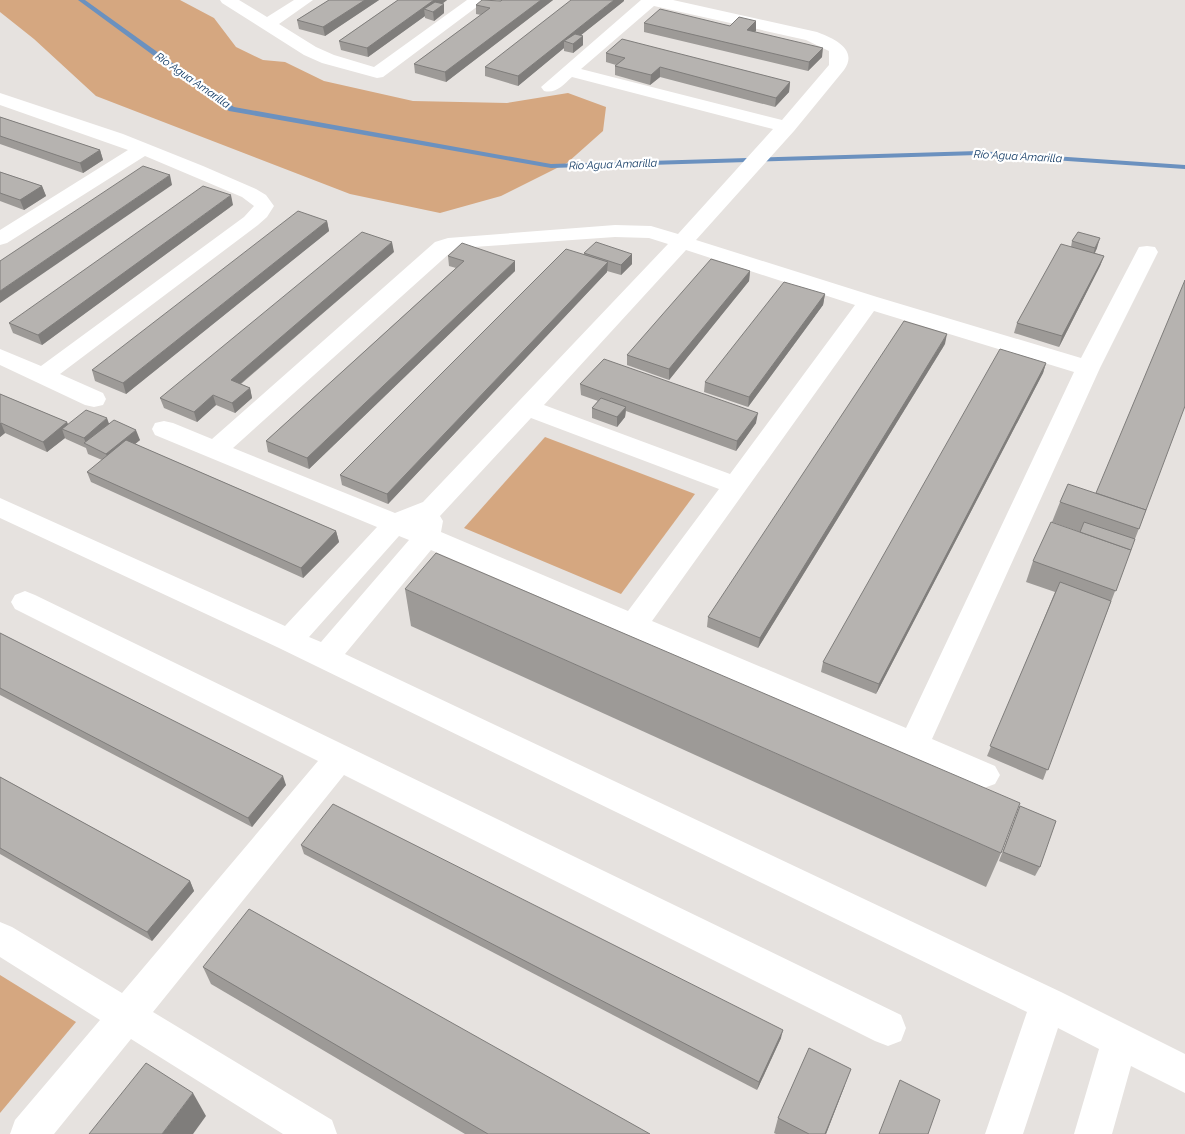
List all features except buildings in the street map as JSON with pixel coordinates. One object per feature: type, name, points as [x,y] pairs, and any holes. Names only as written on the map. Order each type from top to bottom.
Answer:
[{"type":"street","points":[[228,0],[310,51],[328,59],[377,73],[478,0]]},
{"type":"street","points":[[266,25],[305,0]]},
{"type":"street","points":[[289,640],[395,524],[432,510],[787,127],[838,66],[841,57],[837,49],[826,41],[811,36],[651,0],[550,87]]},
{"type":"street","points":[[568,71],[787,127]]},
{"type":"street","points":[[0,99],[143,149],[249,193],[260,199],[264,206],[260,213],[251,221],[44,375]]},
{"type":"street","points":[[3,233],[143,149]]},
{"type":"street","points":[[216,449],[443,247],[456,242],[615,231],[651,232],[869,302],[1088,368]]},
{"type":"street","points":[[914,744],[1088,368],[1147,252]]},
{"type":"street","points":[[634,625],[869,302]]},
{"type":"street","points":[[0,356],[94,399]]},
{"type":"street","points":[[527,408],[736,486]]},
{"type":"street","points":[[164,429],[427,537],[984,775]]},
{"type":"street","points":[[0,507],[325,657],[1048,1004],[1185,1074]]},
{"type":"street","points":[[325,657],[427,537],[432,510]]},
{"type":"street","points":[[25,602],[888,1028]]},
{"type":"street","points":[[29,1134],[340,757]]},
{"type":"street","points":[[0,938],[318,1134]]},
{"type":"street","points":[[1004,1134],[1048,1004]]},
{"type":"street","points":[[1093,1134],[1120,1041]]},
{"type":"shaded area","points":[[0,0],[180,0],[214,18],[236,47],[263,60],[285,62],[324,81],[413,101],[507,103],[568,93],[606,107],[603,131],[567,163],[501,196],[440,213],[350,194],[96,96],[34,39],[0,12]]},
{"type":"shaded area","points":[[545,437],[695,494],[621,594],[464,528]]},
{"type":"shaded area","points":[[0,975],[76,1022],[0,1113]]},
{"type":"waterway","name":"Río Agua Amarilla","points":[[81,0],[232,109],[551,166],[978,153],[1185,167]]}]
